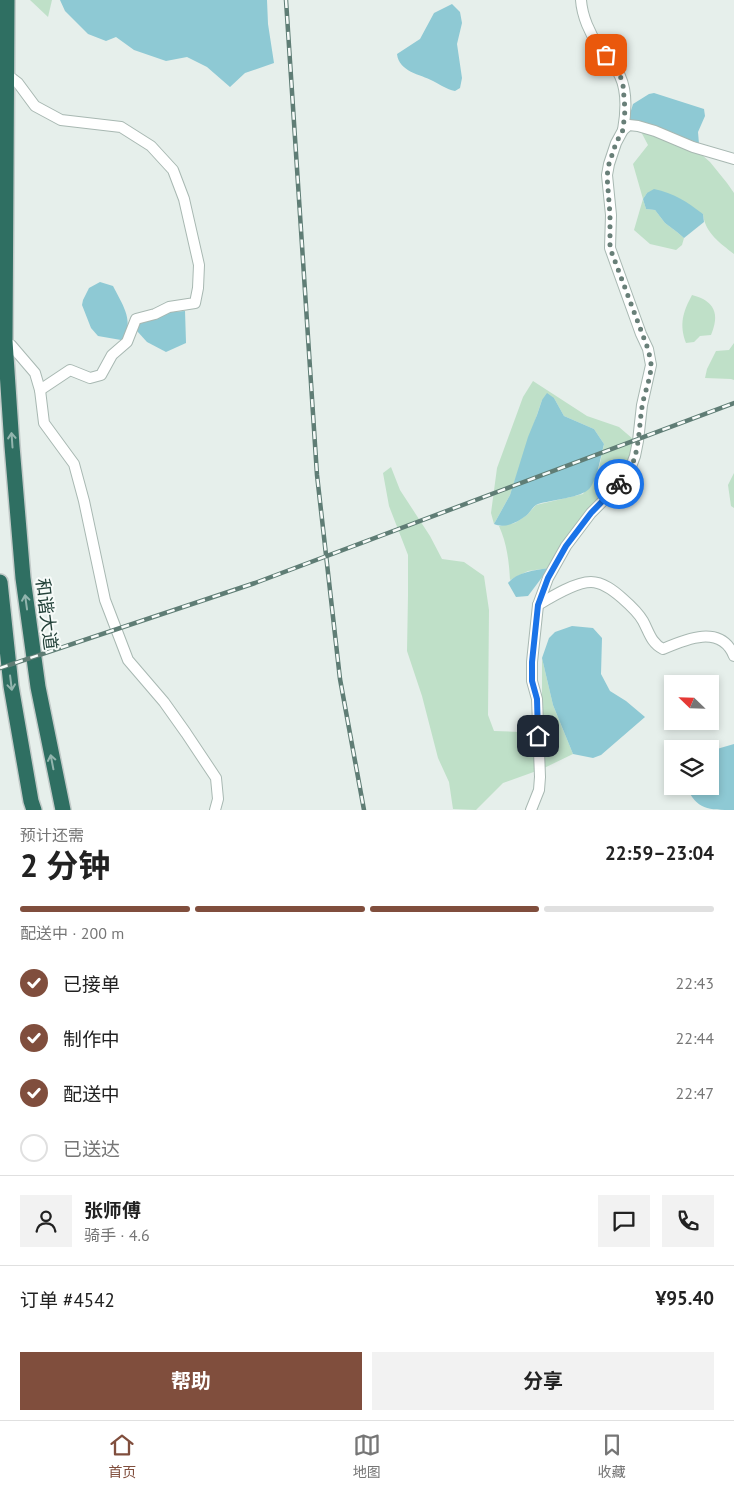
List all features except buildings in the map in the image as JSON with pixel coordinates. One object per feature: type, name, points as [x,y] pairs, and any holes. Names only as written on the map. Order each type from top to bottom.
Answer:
[{"type":"highway","name":"和谐大道","points":[[7,0],[3,72],[2,339],[23,578],[38,687],[63,810]]},
{"type":"highway","points":[[0,582],[11,686],[34,810]]},
{"type":"street","points":[[581,0],[585,19],[592,34],[599,47],[614,65],[623,85],[625,110],[623,130]]},
{"type":"street","points":[[3,72],[18,83],[35,106],[61,120],[121,127],[150,146],[174,170],[184,199],[199,265],[195,304],[169,307],[155,314],[136,319],[127,342],[112,356],[101,376],[90,378],[70,370],[40,390]]},
{"type":"street","points":[[532,810],[539,790],[540,777],[537,699],[532,681],[538,605],[548,578],[566,546],[591,513],[627,477],[635,456],[642,405],[651,365],[648,349],[610,248],[607,176],[609,164],[616,143],[623,130],[629,125],[655,131],[693,147],[734,159]]},
{"type":"street","points":[[2,339],[11,345],[35,373],[40,390],[44,423],[74,464],[84,500],[105,600],[128,660],[164,702],[216,778],[218,799],[215,810]]},
{"type":"street","points":[[538,605],[570,588],[592,582],[611,588],[631,606],[642,620],[652,640],[663,649],[686,639],[710,637],[721,640],[731,649],[734,656]]},
{"type":"green space","points":[[30,0],[52,0],[48,17]]},
{"type":"green space","points":[[638,126],[693,147],[710,162],[727,183],[734,193],[734,254],[710,232],[704,221],[703,214],[647,193],[643,199],[633,164],[648,145]]},
{"type":"green space","points":[[643,199],[646,209],[655,210],[665,223],[684,238],[682,245],[676,250],[650,244],[634,230]]},
{"type":"green space","points":[[692,295],[706,301],[714,309],[715,321],[711,335],[700,336],[694,342],[686,343],[682,324],[686,307]]},
{"type":"green space","points":[[734,343],[734,380],[705,378],[707,369],[716,351],[729,350]]},
{"type":"green space","points":[[533,381],[587,416],[619,427],[633,439],[628,462],[618,479],[596,501],[572,531],[549,568],[528,571],[510,580],[507,553],[499,526],[515,523],[527,515],[536,505],[583,494],[599,468],[604,444],[594,429],[564,416],[554,398],[542,400],[510,495],[494,524],[491,513],[497,468],[523,397]]},
{"type":"green space","points":[[391,467],[400,490],[430,536],[442,559],[464,562],[484,576],[489,610],[488,715],[494,731],[520,732],[527,744],[544,743],[542,729],[542,658],[553,705],[573,754],[542,769],[503,783],[476,810],[453,809],[449,782],[438,758],[422,696],[407,651],[408,555],[389,506],[383,473]]},
{"type":"green space","points":[[734,473],[734,508],[731,506],[728,485]]},
{"type":"water","points":[[60,0],[267,0],[268,24],[274,63],[245,73],[230,87],[207,67],[187,57],[166,61],[134,50],[116,37],[106,41],[88,34],[65,11]]},
{"type":"water","points":[[452,4],[460,12],[462,23],[457,44],[462,78],[460,88],[455,91],[406,69],[397,54],[420,39],[434,13]]},
{"type":"water","points":[[654,93],[704,109],[705,116],[698,132],[699,144],[630,121],[629,117],[633,104]]},
{"type":"water","points":[[654,189],[680,198],[703,214],[704,222],[684,238],[665,223],[655,210],[646,209],[643,199],[647,193]]},
{"type":"water","points":[[100,282],[113,286],[123,305],[128,324],[125,338],[121,340],[98,336],[91,328],[82,305],[89,288]]},
{"type":"water","points":[[185,311],[186,343],[166,352],[147,342],[137,331],[140,322],[169,312]]},
{"type":"water","points":[[547,393],[554,398],[564,416],[594,429],[604,444],[595,479],[590,488],[580,494],[538,504],[527,515],[511,524],[503,526],[494,524],[510,495],[528,437],[542,400]]},
{"type":"water","points":[[549,568],[528,596],[516,597],[508,583],[512,579],[527,572]]},
{"type":"water","points":[[572,626],[593,628],[602,638],[601,674],[610,691],[626,701],[645,717],[601,755],[593,758],[573,754],[553,705],[542,658],[549,638],[555,632]]},
{"type":"water","points":[[734,744],[734,810],[717,810],[704,807],[691,795],[719,795],[719,748]]},
{"type":"railway","points":[[286,0],[317,475],[340,679],[364,810]]},
{"type":"railway","points":[[0,668],[255,583],[734,403]]},
{"type":"way so far","points":[[606,55],[620,75],[623,85],[625,110],[623,130],[616,143],[607,176],[610,248],[648,349],[651,365],[642,405],[635,456],[627,477],[619,484]]},
{"type":"route","points":[[538,736],[537,699],[532,681],[532,662],[538,605],[548,578],[566,546],[591,513],[619,484]]}]
